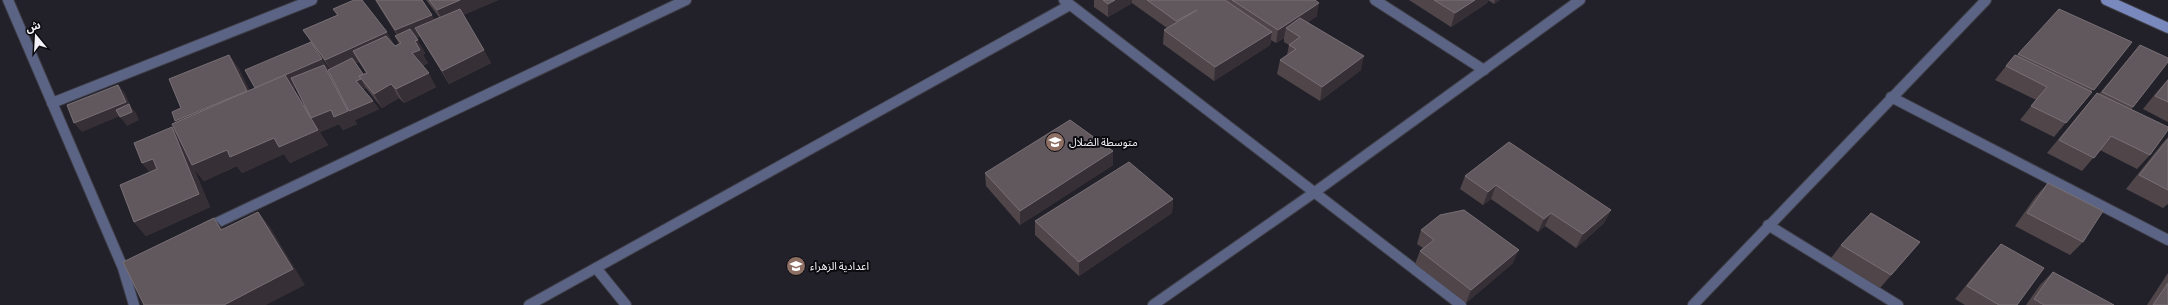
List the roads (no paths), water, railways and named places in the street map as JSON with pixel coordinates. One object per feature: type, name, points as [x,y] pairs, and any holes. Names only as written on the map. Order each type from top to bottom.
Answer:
[{"type":"main road","points":[[2106,0],[2168,28]]},
{"type":"street","points":[[8,0],[52,103],[126,266],[134,305]]},
{"type":"street","points":[[52,103],[312,0]]},
{"type":"street","points":[[195,234],[686,0]]},
{"type":"street","points":[[1375,0],[1484,70]]},
{"type":"street","points":[[1152,305],[1315,192],[1580,0]]},
{"type":"street","points":[[1693,305],[1768,224],[1986,0]]},
{"type":"street","points":[[529,305],[1067,2],[1461,305]]},
{"type":"street","points":[[1891,97],[2168,240]]},
{"type":"street","points":[[1768,224],[1898,305]]},
{"type":"street","points":[[596,268],[626,305]]},
{"type":"place","name":"متوسطة الضلال","points":[[1055,142]]},
{"type":"place","name":"اعدادية الزهراء","points":[[796,266]]}]
